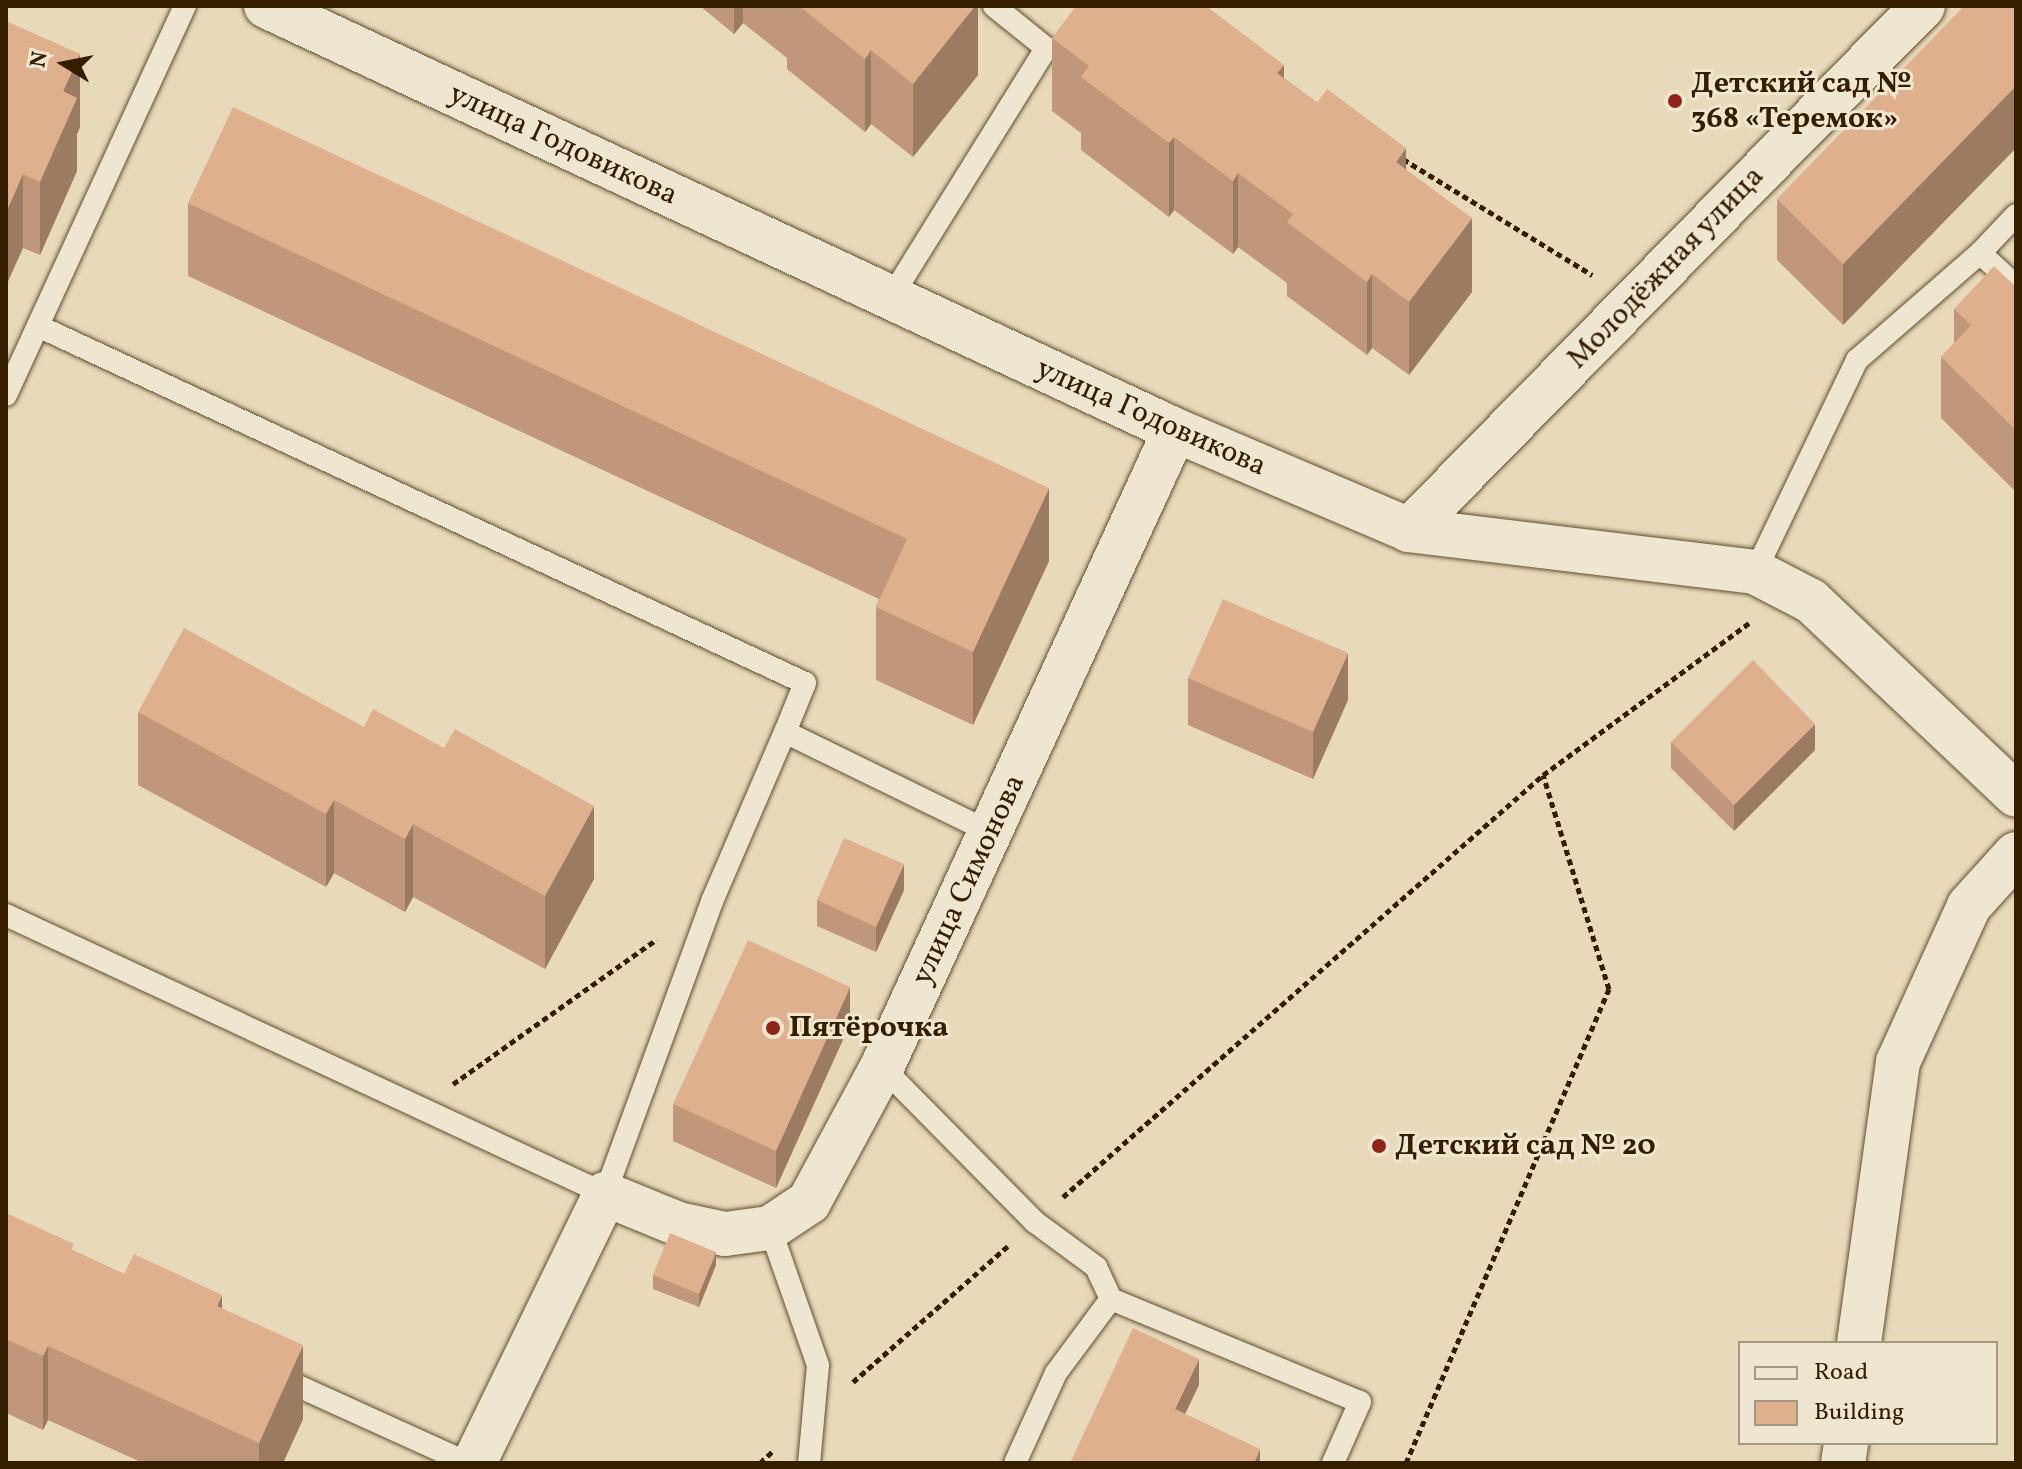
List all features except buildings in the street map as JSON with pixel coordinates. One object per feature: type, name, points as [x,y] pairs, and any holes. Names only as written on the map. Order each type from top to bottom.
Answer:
[{"type":"street","name":"улица Годовикова","points":[[266,6],[1175,430],[1409,530],[1772,580],[1811,601],[2016,795]]},
{"type":"street","name":"Молодёжная улица","points":[[1409,530],[1923,6]]},
{"type":"street","name":"улица Симонова","points":[[605,1194],[689,1227],[725,1234],[770,1228],[809,1202],[882,1067],[1175,430]]},
{"type":"street","points":[[1859,1341],[1898,1062],[1969,906],[2016,854]]},
{"type":"street","points":[[474,1463],[605,1194]]},
{"type":"lane","points":[[6,395],[185,6]]},
{"type":"lane","points":[[994,6],[1046,48]]},
{"type":"lane","points":[[890,299],[1046,48],[1064,27]]},
{"type":"lane","points":[[1772,580],[1857,360],[1980,253],[2016,215]]},
{"type":"lane","points":[[1980,253],[2016,286]]},
{"type":"lane","points":[[6,915],[605,1194],[713,899],[805,683],[38,326]]},
{"type":"lane","points":[[785,732],[992,833]]},
{"type":"lane","points":[[882,1067],[1035,1222],[1096,1267],[1111,1299],[1360,1402],[1333,1463]]},
{"type":"lane","points":[[770,1228],[818,1365],[809,1463]]},
{"type":"lane","points":[[1015,1463],[1056,1373],[1111,1299]]},
{"type":"lane","points":[[251,1364],[468,1463]]},
{"type":"path","points":[[1396,156],[1594,276]]},
{"type":"path","points":[[760,1463],[1543,775],[1740,631],[1772,580]]},
{"type":"path","points":[[1406,1463],[1609,989],[1543,775]]},
{"type":"path","points":[[420,1108],[713,899]]},
{"type":"place","name":"Детский сад № 368 «Теремок»","points":[[1675,101]]},
{"type":"place","name":"Пятёрочка","points":[[773,1028]]},
{"type":"place","name":"Детский сад № 20","points":[[1379,1146]]}]
